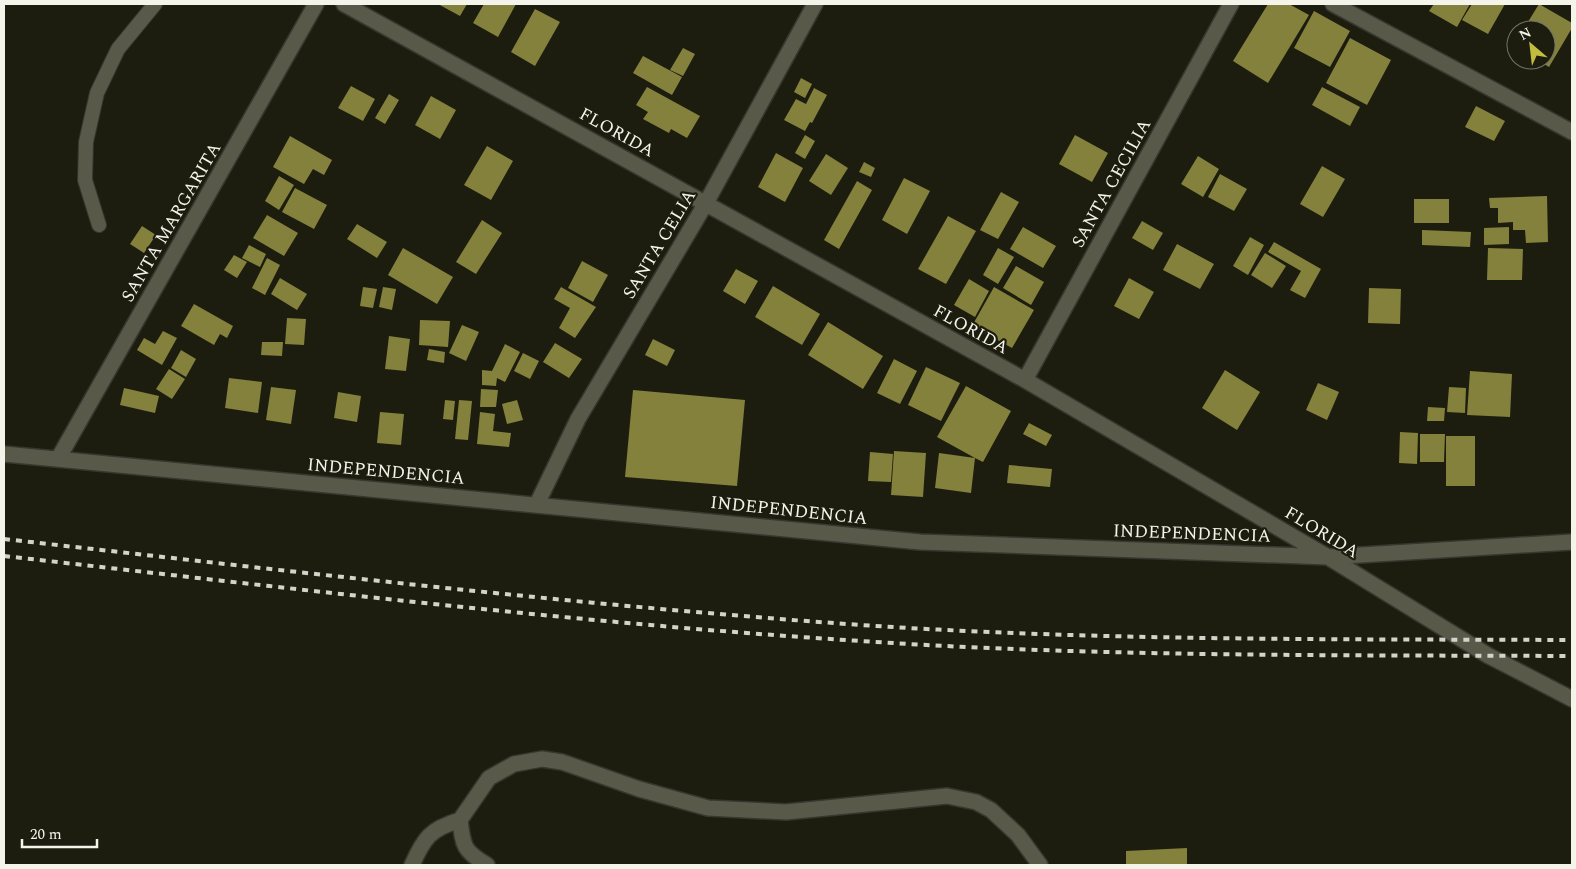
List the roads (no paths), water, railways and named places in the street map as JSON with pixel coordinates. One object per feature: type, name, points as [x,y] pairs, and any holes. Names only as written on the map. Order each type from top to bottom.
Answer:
[{"type":"street","name":"SANTA MARGARITA","points":[[58,459],[316,4]]},
{"type":"street","name":"FLORIDA","points":[[344,4],[1024,380],[1328,557],[1488,656],[1572,698]]},
{"type":"street","name":"SANTA CELIA","points":[[537,504],[578,419],[706,203],[815,4]]},
{"type":"street","name":"SANTA CECILIA","points":[[1024,380],[1231,4]]},
{"type":"street","points":[[1333,4],[1572,132]]},
{"type":"street","name":"INDEPENDENCIA","points":[[4,454],[920,542],[1328,557],[1572,542]]},
{"type":"street","points":[[412,865],[423,840],[440,826],[460,820],[490,778],[514,764],[542,758],[562,762],[639,789],[708,808],[786,812],[948,796],[976,802],[991,810],[1018,835],[1040,865]]},
{"type":"street","points":[[460,820],[462,838],[469,854],[487,865]]},
{"type":"lane","points":[[99,225],[85,180],[86,142],[97,93],[118,49],[155,4]]},
{"type":"railway","points":[[4,539],[646,608],[861,625],[1128,637],[1572,640]]},
{"type":"railway","points":[[4,556],[539,615],[861,641],[1128,653],[1572,656]]}]
